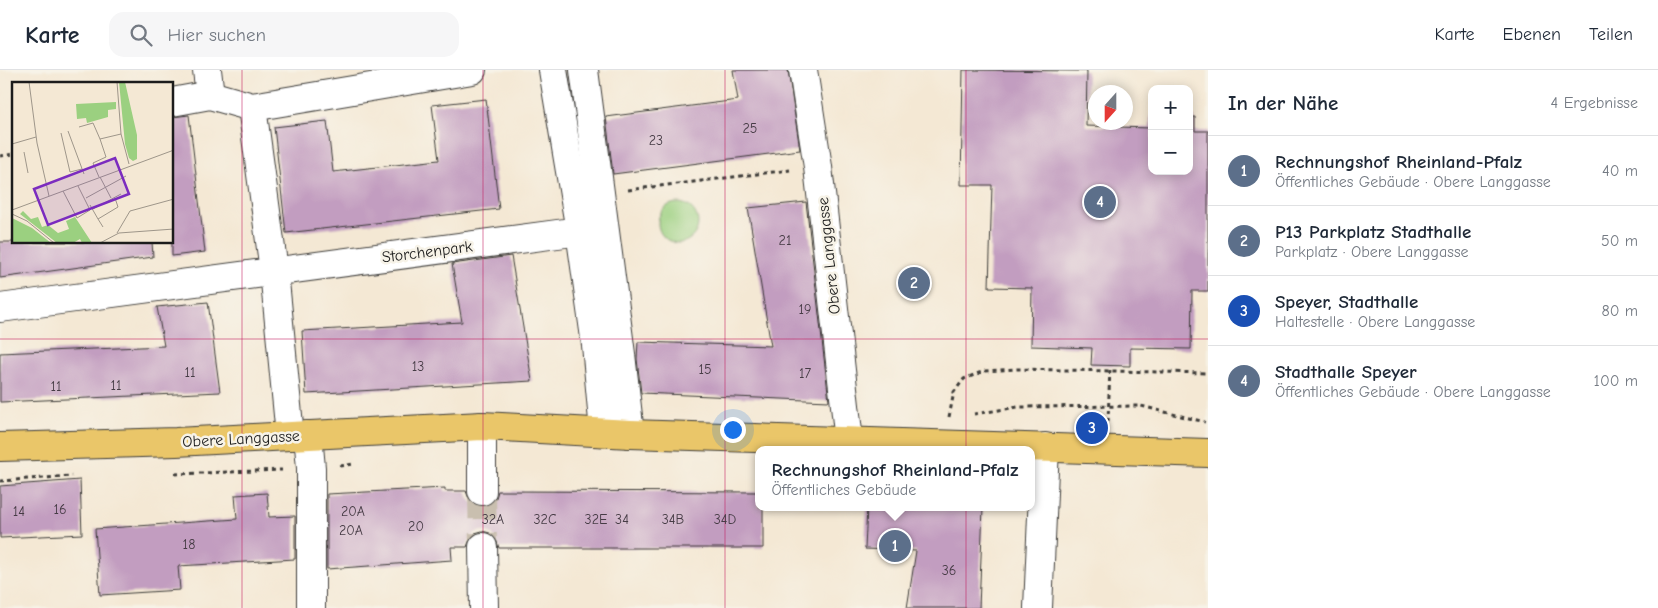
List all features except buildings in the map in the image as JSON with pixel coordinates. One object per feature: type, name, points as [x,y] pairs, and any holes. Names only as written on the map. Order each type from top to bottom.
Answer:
[{"type":"main road","name":"Obere Langgasse","points":[[0,447],[482,426],[849,442],[1006,446]]},
{"type":"main road","name":"Obere Langgasse","points":[[1035,447],[1208,453]]},
{"type":"street","points":[[174,101],[209,82],[252,107],[472,70]]},
{"type":"street","points":[[553,70],[580,231],[596,345],[617,433]]},
{"type":"street","points":[[584,70],[627,397],[617,433]]},
{"type":"street","name":"Obere Langgasse","points":[[803,70],[818,167],[849,442]]},
{"type":"street","points":[[252,107],[299,435],[311,468],[311,608]]},
{"type":"street","name":"Storchenpark","points":[[0,308],[580,231]]},
{"type":"street","points":[[482,426],[482,491]]},
{"type":"street","points":[[1038,608],[1045,447]]},
{"type":"street","points":[[483,547],[484,608]]},
{"type":"path","points":[[601,193],[818,167]]},
{"type":"path","points":[[1108,430],[1110,366]]},
{"type":"path","points":[[956,416],[949,417],[954,392],[964,379],[984,371],[1017,369],[1208,373]]},
{"type":"path","points":[[971,415],[1018,407],[1141,406],[1208,423]]},
{"type":"path","points":[[166,474],[216,473],[361,464]]},
{"type":"path","points":[[0,481],[78,476]]},
{"type":"green space","points":[[678,203],[692,209],[698,223],[692,237],[678,243],[664,237],[658,223],[664,209]]},
{"type":"tunnel","points":[[482,491],[483,547]]},
{"type":"place","name":"Stadthalle Speyer","points":[[1100,202]]},
{"type":"place","name":"P13 Parkplatz Stadthalle","points":[[914,283]]},
{"type":"place","name":"Speyer, Stadthalle","points":[[1092,428]]},
{"type":"place","name":"Rechnungshof Rheinland-Pfalz","points":[[895,546]]}]
